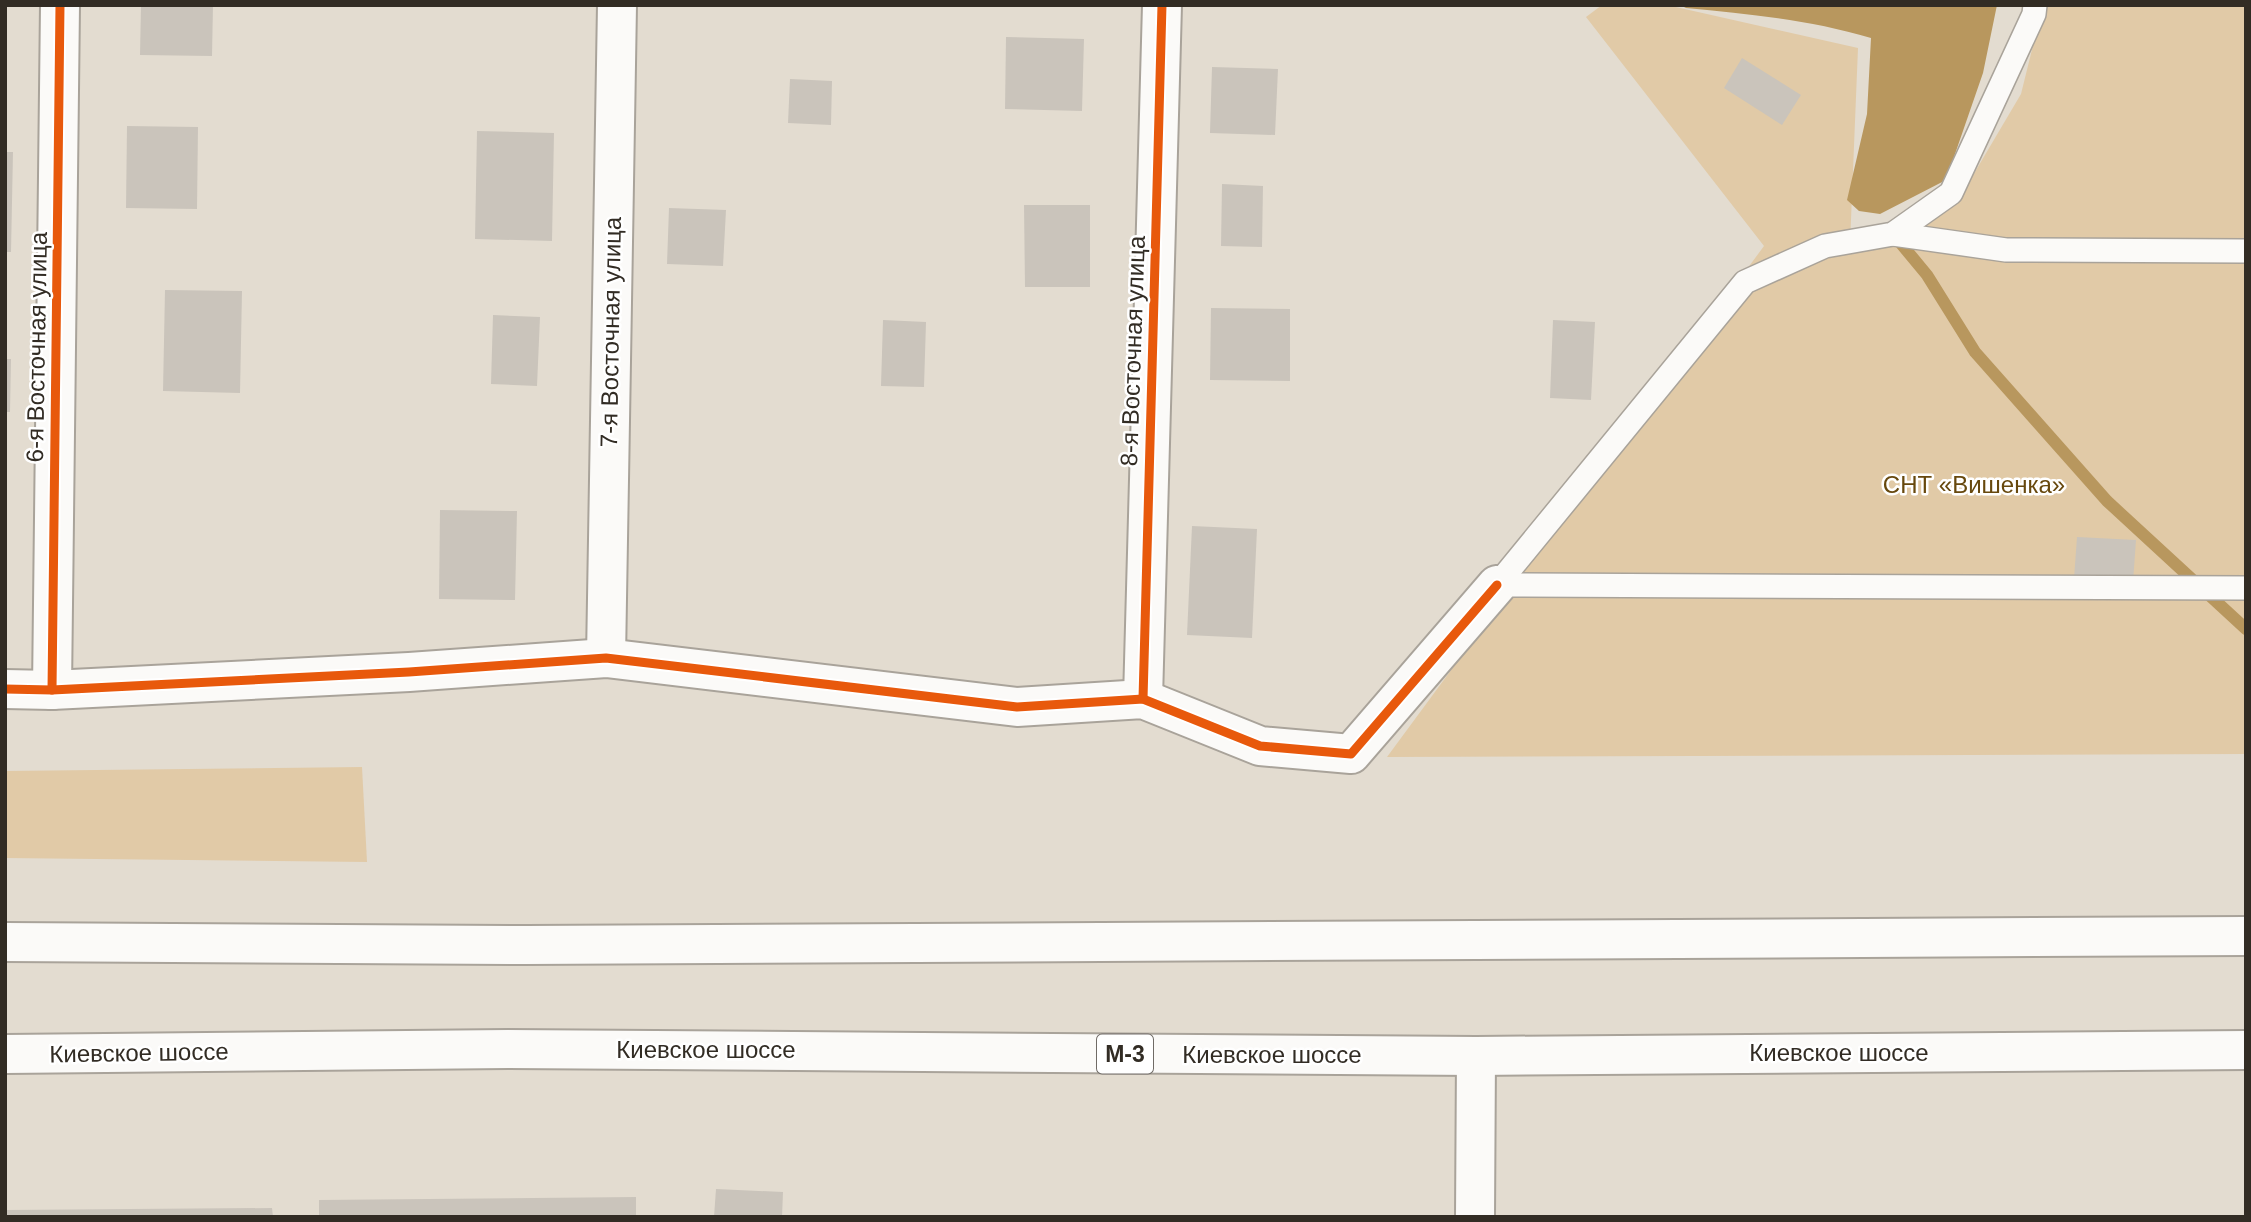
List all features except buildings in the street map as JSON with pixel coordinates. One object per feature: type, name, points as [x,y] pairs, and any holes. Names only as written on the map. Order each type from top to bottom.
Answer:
[{"type":"main road","name":"6-я Восточная улица","points":[[52,690],[60,5]]},
{"type":"main road","name":"7-я Восточная улица","points":[[606,659],[617,5]]},
{"type":"main road","name":"8-я Восточная улица","points":[[1143,699],[1162,5]]},
{"type":"main road","points":[[5,689],[52,690],[606,659],[1017,707],[1143,699],[1260,746],[1352,754],[1497,584]]},
{"type":"main road","points":[[5,942],[526,945],[2246,936]]},
{"type":"main road","name":"Киевское шоссе","points":[[5,1054],[508,1049],[1476,1056],[2246,1050]]},
{"type":"main road","points":[[1475,1217],[1476,1056]]},
{"type":"lane","points":[[1893,234],[1951,193],[2034,13],[2035,5]]},
{"type":"lane","points":[[1497,584],[1745,282],[1825,246],[1893,234],[2006,250],[2246,251]]},
{"type":"lane","points":[[1497,584],[2246,588]]},
{"type":"green space","name":"СНТ «Вишенка»","points":[[1602,5],[1667,5],[1858,48],[1850,244],[1956,204],[2021,94],[2043,5],[2246,5],[2246,754],[1387,757],[1764,246],[1586,17]]},
{"type":"green space","points":[[362,767],[367,862],[5,858],[5,771]]},
{"type":"shaded area","points":[[1680,5],[1997,5],[1983,73],[1946,180],[1880,214],[1859,211],[1847,200],[1867,114],[1871,38],[1802,22],[1686,8]]},
{"type":"waterway","points":[[1898,240],[1927,275],[1975,352],[2107,501],[2246,629]]},
{"type":"cycle path","points":[[52,690],[60,5]]},
{"type":"cycle path","points":[[1143,699],[1162,5]]},
{"type":"cycle path","points":[[5,689],[52,690],[409,672],[606,658],[1017,707],[1143,699],[1260,746],[1351,754],[1497,585]]}]
